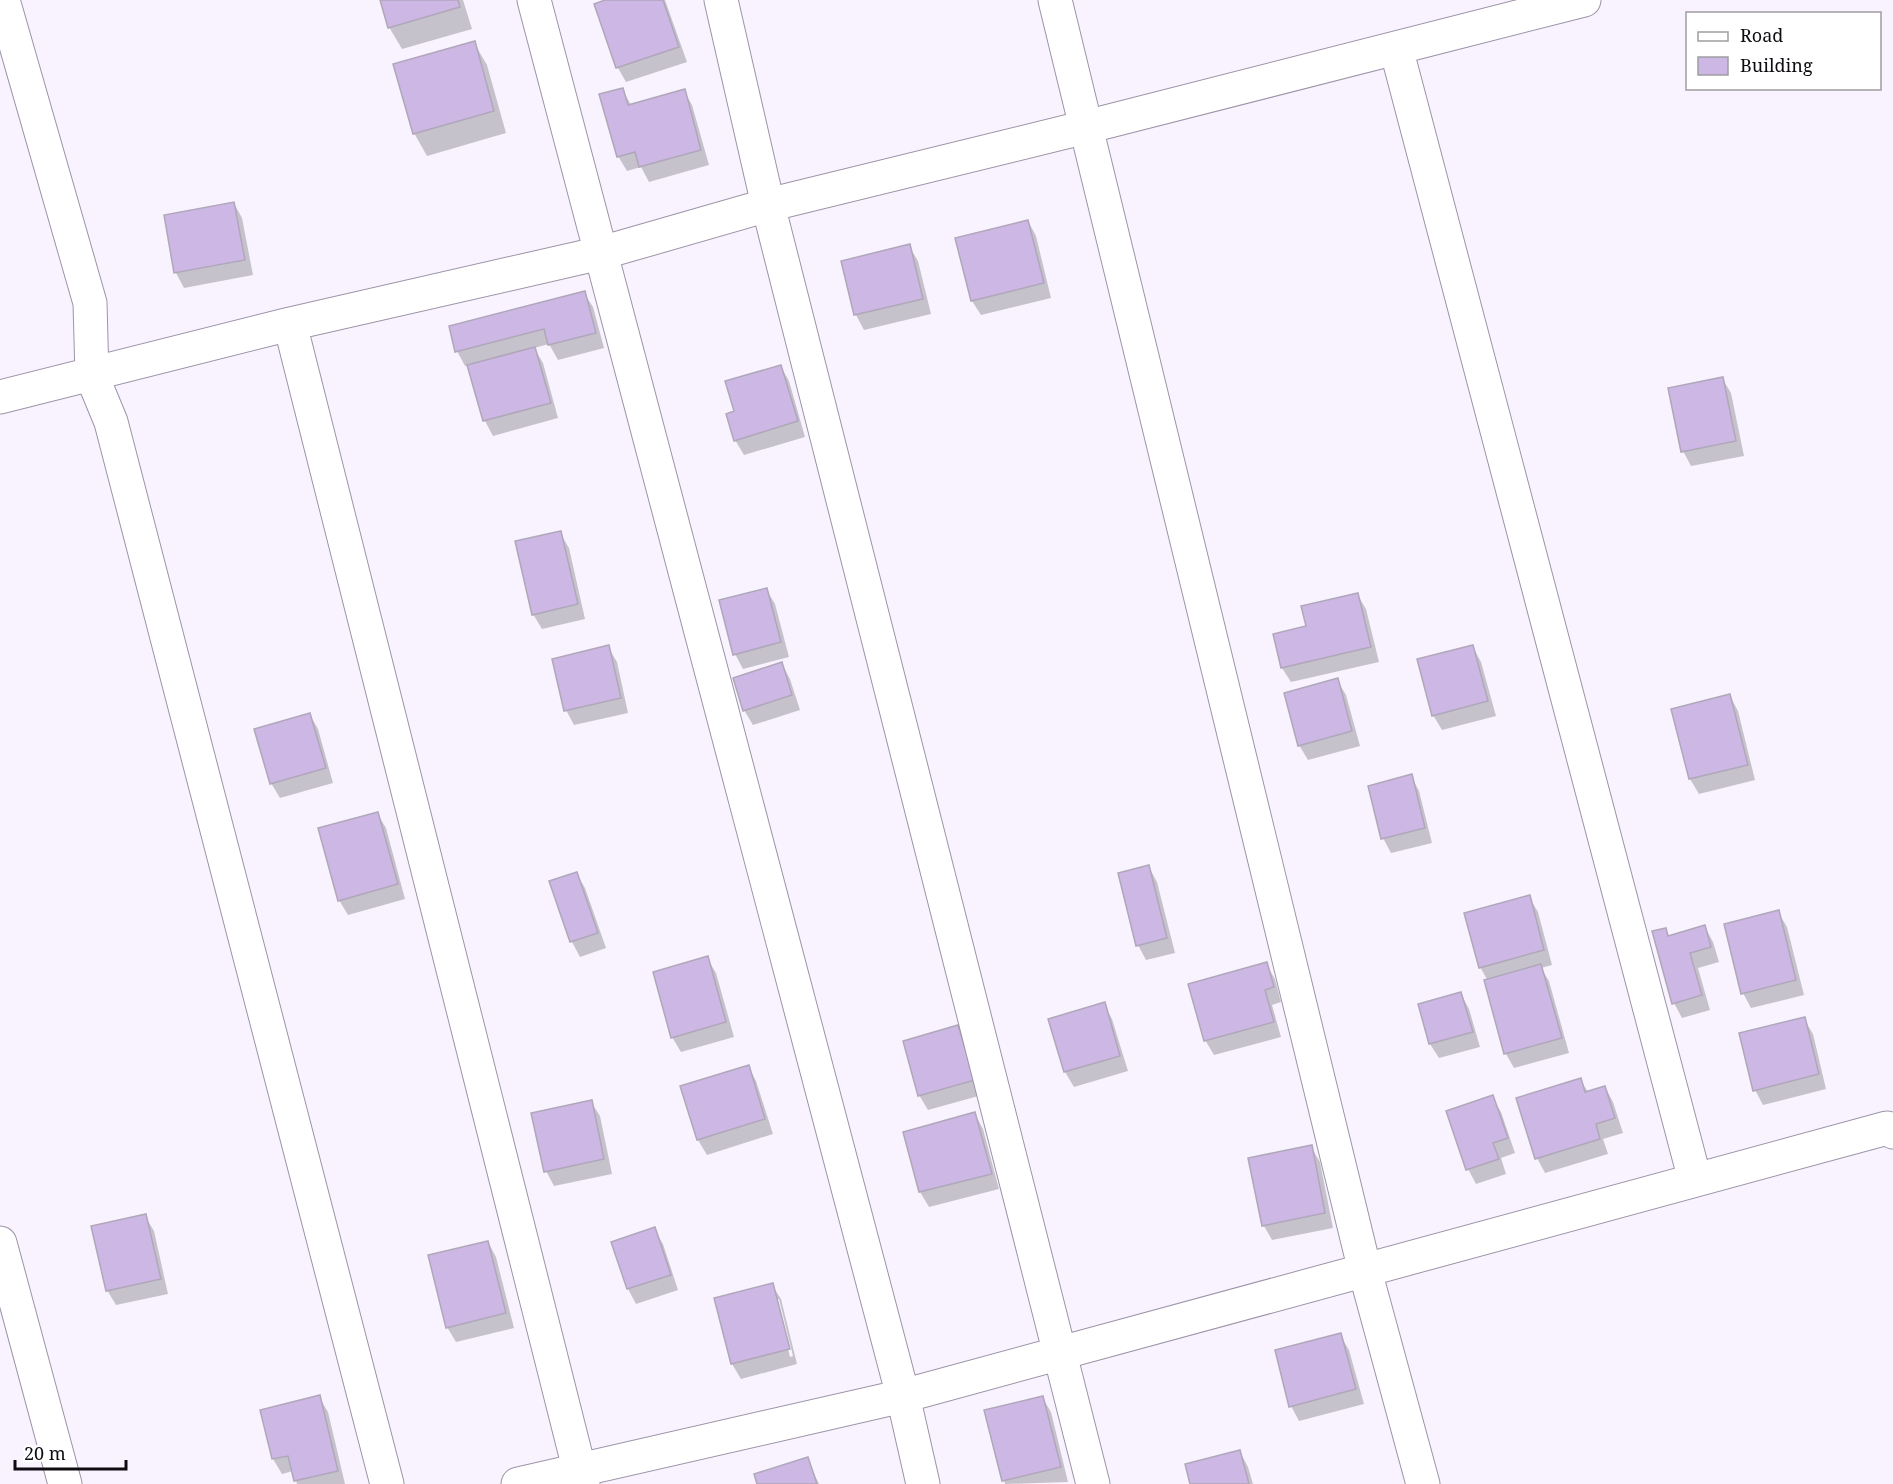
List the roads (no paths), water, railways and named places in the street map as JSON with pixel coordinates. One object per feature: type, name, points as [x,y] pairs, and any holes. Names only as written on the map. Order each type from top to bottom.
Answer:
[{"type":"street","points":[[3,0],[90,303],[92,376],[111,422],[387,1484]]},
{"type":"street","points":[[534,0],[903,1396],[923,1484]]},
{"type":"street","points":[[721,0],[768,205],[1093,1484]]},
{"type":"street","points":[[1055,0],[1365,1271],[1423,1484]]},
{"type":"street","points":[[0,398],[290,324],[601,253],[768,205],[1086,127],[1584,0]]},
{"type":"street","points":[[1396,48],[1695,1180]]},
{"type":"street","points":[[290,324],[581,1476]]},
{"type":"street","points":[[518,1484],[581,1476],[903,1396],[1887,1128],[1893,1132]]},
{"type":"street","points":[[0,1243],[65,1484]]}]
